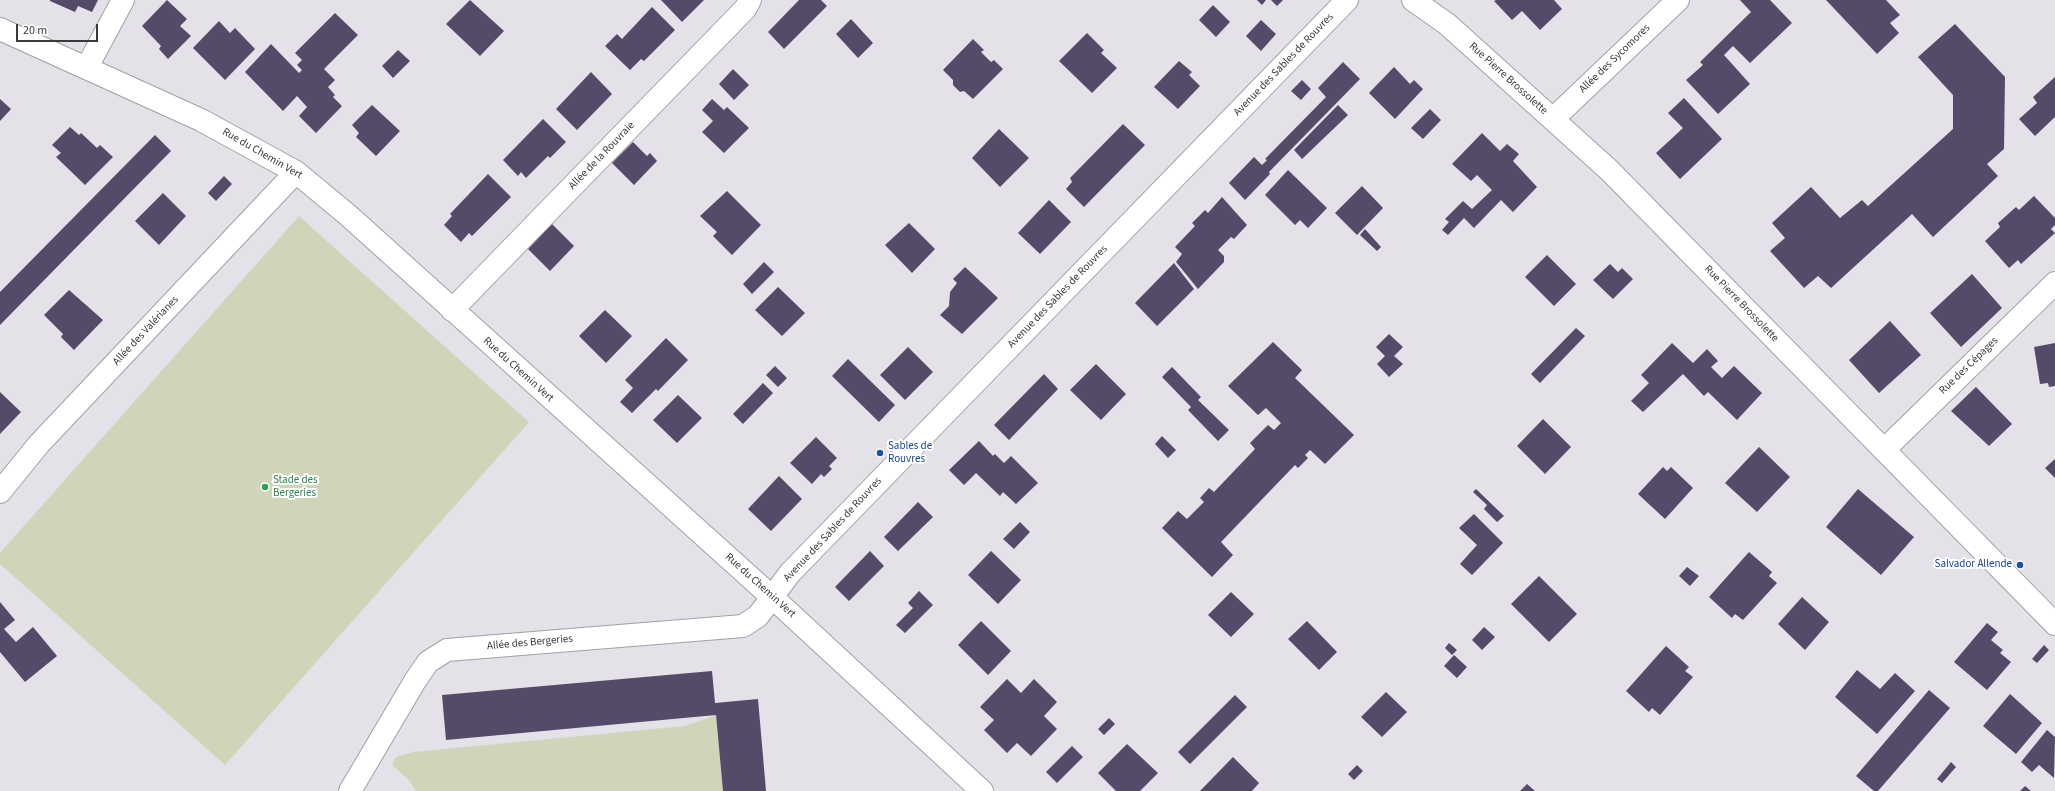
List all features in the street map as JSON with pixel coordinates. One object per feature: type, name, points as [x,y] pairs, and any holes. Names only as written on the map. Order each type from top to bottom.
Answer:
[{"type":"street","points":[[87,67],[123,0]]},
{"type":"street","name":"Allée de la Rouvraie","points":[[452,310],[745,9],[750,0]]},
{"type":"street","name":"Avenue des Sables de Rouvres","points":[[772,597],[790,573],[875,484],[1347,0]]},
{"type":"street","name":"Rue Pierre Brossolette","points":[[1412,0],[1447,24],[1553,119],[1631,192],[2055,624]]},
{"type":"street","name":"Allée des Sycomores","points":[[1553,119],[1678,0]]},
{"type":"street","name":"Rue du Chemin Vert","points":[[0,29],[87,67],[201,120],[296,172],[339,207],[772,597],[982,791]]},
{"type":"street","name":"Allée des Valérianes","points":[[0,492],[39,444],[296,172]]},
{"type":"street","name":"Rue des Cépages","points":[[1884,450],[2055,283]]},
{"type":"street","name":"Allée des Bergeries","points":[[350,791],[415,681],[428,662],[447,650],[743,626],[758,616],[772,597]]},
{"type":"green space","name":"Stade des Bergeries","points":[[299,216],[529,422],[225,765],[0,564],[0,553]]},
{"type":"green space","points":[[716,715],[723,791],[416,791],[408,779],[392,765],[396,757],[413,752],[685,726]]},
{"type":"building","points":[[50,0],[98,0],[92,12],[78,6],[75,12]]},
{"type":"building","points":[[167,0],[187,19],[180,26],[191,36],[168,59],[159,49],[161,46],[142,26]]},
{"type":"building","points":[[470,0],[504,31],[480,56],[446,24]]},
{"type":"building","points":[[661,0],[704,0],[682,22]]},
{"type":"building","points":[[799,0],[821,0],[827,6],[784,49],[768,32]]},
{"type":"building","points":[[1257,0],[1266,0],[1262,5]]},
{"type":"building","points":[[1271,0],[1283,0],[1277,6]]},
{"type":"building","points":[[1554,0],[1562,9],[1540,30],[1522,11],[1512,20],[1494,1]]},
{"type":"building","points":[[1740,0],[1770,0],[1792,23],[1750,63],[1733,46],[1724,55],[1750,84],[1718,114],[1686,80],[1703,65],[1700,62],[1751,12]]},
{"type":"building","points":[[1826,0],[1886,0],[1900,15],[1890,23],[1899,33],[1877,54]]},
{"type":"building","points":[[1213,5],[1230,22],[1216,37],[1199,20]]},
{"type":"building","points":[[652,7],[675,30],[644,61],[641,59],[630,70],[605,46],[617,34],[622,39]]},
{"type":"building","points":[[335,13],[358,35],[324,69],[335,80],[328,87],[335,95],[333,97],[342,106],[316,133],[299,116],[307,107],[297,96],[283,111],[245,72],[271,44],[299,73],[302,70],[297,65],[302,60],[295,53]]},
{"type":"building","points":[[851,19],[873,43],[858,58],[836,34]]},
{"type":"building","points":[[1261,20],[1276,34],[1261,51],[1246,36]]},
{"type":"building","points":[[219,21],[230,33],[235,28],[255,49],[225,80],[193,48]]},
{"type":"building","points":[[1955,24],[2005,77],[2004,149],[1987,164],[1998,176],[1933,237],[1912,214],[1831,288],[1818,276],[1804,288],[1770,251],[1785,238],[1772,223],[1811,187],[1840,218],[1862,200],[1868,206],[1953,129],[1953,95],[1918,57]]},
{"type":"building","points":[[1087,33],[1104,50],[1101,53],[1117,68],[1092,93],[1059,61]]},
{"type":"building","points":[[973,39],[984,50],[981,52],[991,62],[994,60],[1003,69],[973,99],[964,91],[960,92],[953,85],[953,80],[943,70]]},
{"type":"building","points":[[398,50],[410,61],[393,78],[382,66]]},
{"type":"building","points":[[1179,61],[1192,72],[1189,75],[1200,86],[1178,109],[1154,87]]},
{"type":"building","points":[[1343,62],[1360,79],[1269,172],[1270,174],[1245,200],[1229,183],[1254,157],[1262,165],[1267,160],[1265,159],[1326,97],[1318,88]]},
{"type":"building","points":[[1394,67],[1410,84],[1414,80],[1423,89],[1395,119],[1369,93]]},
{"type":"building","points":[[733,69],[749,85],[734,100],[719,84]]},
{"type":"building","points":[[591,72],[612,94],[577,130],[556,109]]},
{"type":"building","points":[[2055,77],[2055,117],[2035,136],[2019,119],[2037,103],[2033,97]]},
{"type":"building","points":[[1302,80],[1311,89],[1301,100],[1291,91]]},
{"type":"building","points":[[1684,98],[1722,139],[1680,179],[1656,153],[1683,128],[1668,113]]},
{"type":"building","points":[[0,99],[11,109],[0,121]]},
{"type":"building","points":[[712,99],[724,110],[727,107],[749,128],[724,153],[702,132],[713,121],[702,110]]},
{"type":"building","points":[[372,105],[400,131],[376,156],[356,137],[359,133],[352,125]]},
{"type":"building","points":[[1338,105],[1348,115],[1302,159],[1294,150]]},
{"type":"building","points":[[1430,109],[1441,120],[1423,139],[1411,128]]},
{"type":"building","points":[[543,119],[566,142],[550,158],[548,156],[526,178],[521,172],[518,176],[503,160]]},
{"type":"building","points":[[1123,124],[1145,145],[1084,207],[1066,189],[1072,182],[1070,178]]},
{"type":"building","points":[[70,127],[79,135],[81,133],[97,148],[100,145],[113,157],[85,185],[56,157],[61,153],[52,145]]},
{"type":"building","points":[[999,129],[1029,158],[1000,187],[972,158]]},
{"type":"building","points":[[1482,133],[1500,151],[1507,144],[1519,154],[1513,161],[1537,187],[1513,212],[1501,200],[1474,228],[1464,218],[1448,235],[1442,230],[1449,222],[1445,219],[1463,201],[1472,209],[1492,190],[1477,175],[1471,181],[1452,164]]},
{"type":"building","points":[[155,135],[171,151],[0,325],[0,292]]},
{"type":"building","points":[[633,142],[647,156],[650,153],[657,161],[634,185],[612,163]]},
{"type":"building","points":[[1288,170],[1327,208],[1308,228],[1300,220],[1295,225],[1265,195]]},
{"type":"building","points":[[488,174],[511,197],[472,236],[469,233],[461,242],[444,225],[452,216],[450,214]]},
{"type":"building","points":[[224,176],[232,184],[216,201],[208,193]]},
{"type":"building","points":[[1362,186],[1383,208],[1357,235],[1335,213]]},
{"type":"building","points":[[727,191],[761,225],[732,255],[713,236],[717,232],[700,216]]},
{"type":"building","points":[[163,193],[186,216],[159,245],[135,221]]},
{"type":"building","points":[[2034,196],[2055,218],[2055,225],[2051,229],[2055,233],[2021,264],[2018,260],[2009,268],[1985,241],[2000,227],[1998,223],[2016,207],[2019,210]]},
{"type":"building","points":[[1222,197],[1247,225],[1234,239],[1231,237],[1218,250],[1224,256],[1224,262],[1198,289],[1176,262],[1182,254],[1175,247],[1195,226],[1192,223],[1205,210],[1208,213]]},
{"type":"building","points":[[1049,200],[1071,222],[1040,254],[1018,233]]},
{"type":"building","points":[[909,223],[935,249],[912,273],[885,245]]},
{"type":"building","points":[[552,224],[574,246],[550,271],[528,249]]},
{"type":"building","points":[[1365,229],[1381,247],[1377,251],[1360,235]]},
{"type":"building","points":[[1547,255],[1576,284],[1554,306],[1525,277]]},
{"type":"building","points":[[764,262],[774,272],[752,294],[743,284]]},
{"type":"building","points":[[1174,263],[1194,289],[1157,326],[1135,303]]},
{"type":"building","points":[[1610,264],[1618,272],[1622,268],[1633,279],[1613,299],[1593,280]]},
{"type":"building","points":[[965,267],[998,298],[962,334],[940,315],[949,306],[950,292],[957,283],[953,279]]},
{"type":"building","points":[[1972,274],[2002,308],[1961,347],[1930,313]]},
{"type":"building","points":[[778,287],[805,313],[782,336],[755,310]]},
{"type":"building","points":[[69,290],[103,320],[74,350],[61,337],[63,334],[44,315]]},
{"type":"building","points":[[605,310],[632,336],[606,363],[579,336]]},
{"type":"building","points":[[1890,321],[1921,355],[1879,393],[1849,360]]},
{"type":"building","points":[[1576,328],[1585,336],[1540,383],[1531,374]]},
{"type":"building","points":[[1389,334],[1403,347],[1394,356],[1403,364],[1389,377],[1377,364],[1385,356],[1376,347]]},
{"type":"building","points":[[666,338],[688,360],[658,391],[656,389],[632,413],[620,402],[633,388],[625,380]]},
{"type":"building","points":[[1273,342],[1302,370],[1295,378],[1354,435],[1325,464],[1310,450],[1305,455],[1308,458],[1298,468],[1295,465],[1221,542],[1233,555],[1212,577],[1162,528],[1178,511],[1187,519],[1204,502],[1200,498],[1209,488],[1214,492],[1255,449],[1250,443],[1268,425],[1274,430],[1281,423],[1266,408],[1258,415],[1228,386]]},
{"type":"building","points":[[1672,343],[1693,363],[1707,349],[1718,361],[1711,367],[1722,378],[1734,366],[1762,393],[1737,420],[1708,392],[1704,396],[1683,374],[1643,412],[1631,401],[1649,383],[1641,375]]},
{"type":"building","points":[[2055,343],[2055,386],[2049,387],[2048,383],[2040,384],[2034,347]]},
{"type":"building","points":[[908,347],[933,372],[905,400],[880,375]]},
{"type":"building","points":[[848,359],[895,405],[879,422],[832,376]]},
{"type":"building","points":[[1096,364],[1126,394],[1101,420],[1070,390]]},
{"type":"building","points":[[775,366],[787,378],[778,387],[766,375]]},
{"type":"building","points":[[1172,367],[1201,397],[1198,400],[1229,430],[1218,441],[1188,410],[1191,407],[1162,377]]},
{"type":"building","points":[[1044,374],[1058,389],[1009,440],[994,425]]},
{"type":"building","points":[[763,383],[773,393],[743,424],[733,414]]},
{"type":"building","points":[[1976,387],[2012,424],[1989,446],[1951,411]]},
{"type":"building","points":[[0,392],[21,412],[0,434]]},
{"type":"building","points":[[678,395],[702,418],[677,443],[653,420]]},
{"type":"building","points":[[1543,419],[1571,447],[1545,474],[1517,446]]},
{"type":"building","points":[[1162,436],[1176,450],[1168,458],[1155,444]]},
{"type":"building","points":[[816,437],[837,458],[829,466],[832,469],[824,477],[821,474],[812,484],[790,463]]},
{"type":"building","points":[[979,441],[993,456],[995,454],[1004,463],[1011,456],[1038,483],[1016,504],[1003,492],[1000,496],[976,473],[964,485],[949,470]]},
{"type":"building","points":[[1759,447],[1790,477],[1757,512],[1725,483]]},
{"type":"building","points":[[2055,459],[2055,478],[2045,468]]},
{"type":"building","points":[[1663,467],[1667,471],[1671,467],[1693,488],[1665,519],[1638,494]]},
{"type":"building","points":[[779,476],[802,499],[771,531],[748,509]]},
{"type":"building","points":[[1476,489],[1504,516],[1497,522],[1484,509],[1487,505],[1473,492]]},
{"type":"building","points":[[1858,489],[1914,537],[1881,575],[1826,527]]},
{"type":"building","points":[[918,502],[933,517],[898,551],[884,537]]},
{"type":"building","points":[[1474,514],[1503,543],[1472,575],[1460,564],[1477,545],[1459,528]]},
{"type":"building","points":[[1020,522],[1030,532],[1014,549],[1003,539]]},
{"type":"building","points":[[870,551],[884,566],[849,601],[835,587]]},
{"type":"building","points":[[991,551],[1021,580],[998,604],[968,575]]},
{"type":"building","points":[[1749,552],[1772,572],[1769,576],[1777,583],[1743,620],[1735,614],[1732,618],[1709,597]]},
{"type":"building","points":[[1687,567],[1699,576],[1690,586],[1679,576]]},
{"type":"building","points":[[1539,576],[1577,614],[1549,642],[1511,604]]},
{"type":"building","points":[[919,591],[933,605],[905,633],[896,625],[913,608],[908,603]]},
{"type":"building","points":[[1231,592],[1254,614],[1231,637],[1208,615]]},
{"type":"building","points":[[1802,597],[1829,622],[1805,650],[1778,624]]},
{"type":"building","points":[[0,602],[15,620],[4,629],[16,642],[33,627],[57,656],[25,682],[0,652]]},
{"type":"building","points":[[981,621],[1011,651],[988,675],[958,645]]},
{"type":"building","points":[[1307,621],[1337,652],[1319,670],[1288,639]]},
{"type":"building","points":[[1987,623],[1998,632],[1991,640],[2003,650],[2000,653],[2011,662],[1987,690],[1954,662]]},
{"type":"building","points":[[1484,627],[1495,637],[1482,650],[1472,640]]},
{"type":"building","points":[[1449,643],[1457,650],[1452,655],[1445,648]]},
{"type":"building","points":[[2044,645],[2049,650],[2037,663],[2032,659]]},
{"type":"building","points":[[1666,646],[1689,667],[1685,671],[1693,677],[1660,715],[1652,708],[1649,712],[1626,691]]},
{"type":"building","points":[[1454,655],[1467,667],[1457,678],[1444,666]]},
{"type":"building","points":[[1857,670],[1880,689],[1895,673],[1915,691],[1877,734],[1835,697]]},
{"type":"building","points":[[712,671],[715,703],[758,699],[766,791],[723,791],[716,715],[446,740],[442,695]]},
{"type":"building","points":[[1007,679],[1021,693],[1034,679],[1057,702],[1044,716],[1057,729],[1031,756],[1017,743],[1007,753],[984,730],[994,720],[980,707]]},
{"type":"building","points":[[1929,690],[1950,708],[1878,791],[1874,791],[1856,776]]},
{"type":"building","points":[[1386,692],[1407,712],[1382,737],[1361,717]]},
{"type":"building","points":[[2010,694],[2042,723],[2016,754],[1983,726]]},
{"type":"building","points":[[1235,695],[1247,707],[1190,764],[1178,752]]},
{"type":"building","points":[[1109,718],[1115,724],[1104,735],[1098,729]]},
{"type":"building","points":[[2047,730],[2055,737],[2054,778],[2039,765],[2032,772],[2021,762]]},
{"type":"building","points":[[1127,744],[1158,773],[1140,791],[1116,791],[1098,773]]},
{"type":"building","points":[[1072,746],[1083,757],[1057,783],[1046,772]]},
{"type":"building","points":[[1233,757],[1259,783],[1252,791],[1200,791]]},
{"type":"building","points":[[1951,762],[1956,767],[1942,783],[1937,779]]},
{"type":"building","points":[[1357,765],[1363,771],[1354,780],[1348,774]]},
{"type":"building","points":[[1527,784],[1535,791],[1520,791]]},
{"type":"building","points":[[2025,786],[2031,791],[2020,791]]},
{"type":"place","name":"Sables de Rouvres","points":[[880,453]]},
{"type":"place","name":"Stade des Bergeries","points":[[265,487]]},
{"type":"place","name":"Salvador Allende","points":[[2020,565]]}]
